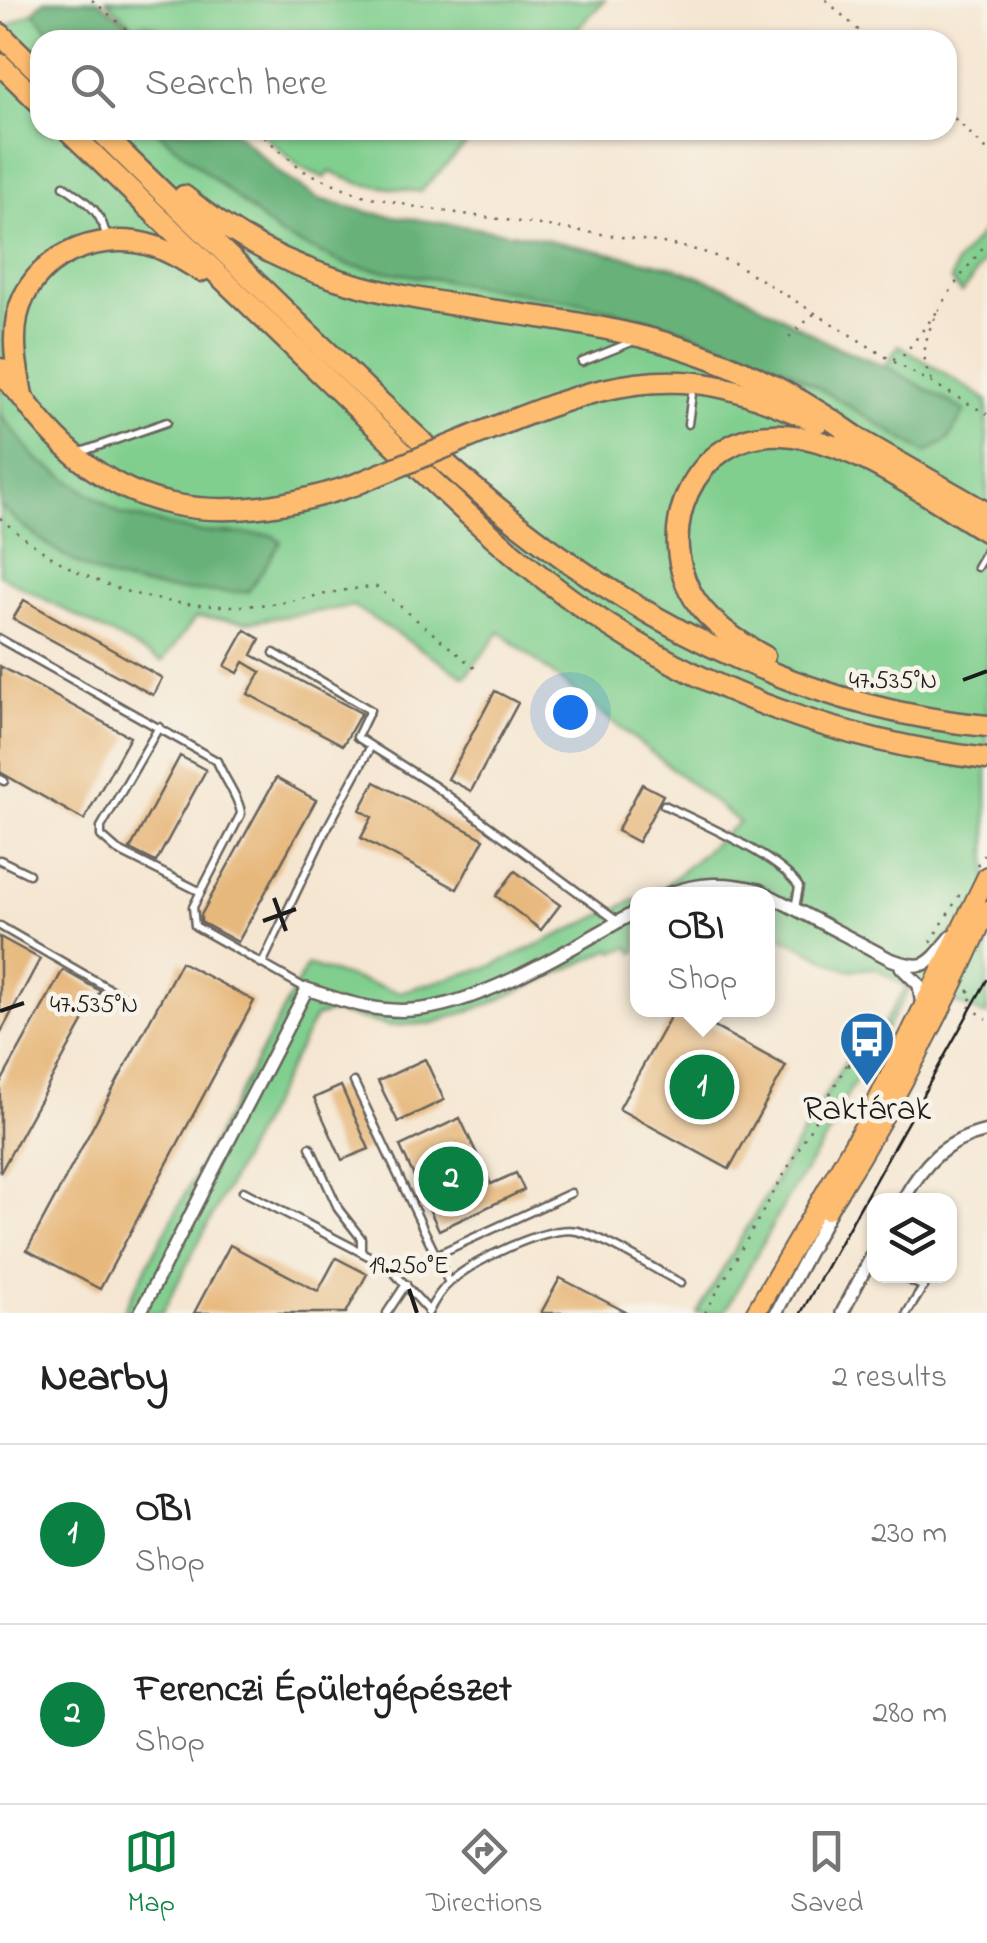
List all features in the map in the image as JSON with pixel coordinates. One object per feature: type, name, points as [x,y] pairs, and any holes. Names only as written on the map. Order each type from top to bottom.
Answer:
[{"type":"highway","points":[[0,34],[30,63]]},
{"type":"highway","points":[[0,64],[30,93]]},
{"type":"highway","points":[[78,140],[462,508],[541,576],[627,636],[710,682],[824,726],[918,750],[987,758]]},
{"type":"highway","points":[[109,140],[399,420],[518,524],[588,574],[673,626],[764,668],[831,693],[926,717],[987,726]]},
{"type":"highway","points":[[131,162],[164,179],[226,228],[344,284],[434,304],[644,337],[722,362],[816,408],[857,446],[987,532]]},
{"type":"highway","points":[[22,397],[14,350],[16,320],[28,291],[52,263],[70,251],[107,241],[155,246],[198,269],[253,308]]},
{"type":"highway","points":[[0,369],[42,426],[93,470],[141,495],[210,510],[288,505],[354,485],[592,391],[644,382],[693,384],[741,392],[783,408],[987,512]]},
{"type":"highway","points":[[831,693],[742,644],[710,618],[682,571],[677,522],[687,491],[705,466],[719,453],[748,438],[792,435],[857,446]]},
{"type":"main road","points":[[754,1313],[871,1114],[960,926],[979,875]]},
{"type":"main road","points":[[765,1313],[917,1054],[987,910]]},
{"type":"street","points":[[692,887],[748,887]]},
{"type":"street","points":[[775,898],[912,967],[925,964],[960,926]]},
{"type":"street","points":[[140,1313],[306,989],[348,1003],[388,1010],[434,1007],[516,976],[630,915]]},
{"type":"street","points":[[890,959],[915,978],[922,1006]]},
{"type":"street","points":[[907,1193],[936,1153],[987,1130]]},
{"type":"street","points":[[776,1313],[844,1184]]},
{"type":"street","points":[[842,1313],[867,1269]]},
{"type":"lane","points":[[64,186],[94,207],[105,225],[107,241]]},
{"type":"lane","points":[[582,362],[644,337]]},
{"type":"lane","points":[[688,424],[693,384]]},
{"type":"lane","points":[[72,455],[167,422]]},
{"type":"lane","points":[[977,566],[987,550]]},
{"type":"lane","points":[[0,638],[210,755],[241,806],[193,907],[194,926],[306,989]]},
{"type":"lane","points":[[274,653],[370,710],[356,737],[436,787],[618,922]]},
{"type":"lane","points":[[159,726],[100,827],[101,836],[117,850],[200,892]]},
{"type":"lane","points":[[262,964],[324,832],[371,746]]},
{"type":"lane","points":[[664,806],[716,829],[789,874],[800,888],[795,908]]},
{"type":"lane","points":[[0,860],[29,874]]},
{"type":"lane","points":[[0,926],[130,1000]]},
{"type":"lane","points":[[354,1082],[449,1282]]},
{"type":"lane","points":[[310,1147],[339,1210],[361,1238],[362,1250]]},
{"type":"lane","points":[[243,1192],[388,1266],[428,1312],[449,1282],[463,1271],[562,1230],[584,1233],[681,1283]]},
{"type":"lane","points":[[436,1255],[572,1192]]},
{"type":"lane","points":[[914,1283],[924,1288]]},
{"type":"lane","points":[[907,1313],[926,1283]]},
{"type":"lane","points":[[387,1313],[406,1284]]},
{"type":"path","points":[[92,0],[127,30]]},
{"type":"path","points":[[826,0],[858,30]]},
{"type":"path","points":[[957,121],[987,150]]},
{"type":"path","points":[[268,140],[304,171],[358,194],[416,207],[701,251],[734,263],[987,414]]},
{"type":"path","points":[[891,360],[902,357],[987,242]]},
{"type":"path","points":[[932,381],[924,368],[925,336],[950,294]]},
{"type":"path","points":[[789,336],[815,313]]},
{"type":"path","points":[[0,518],[22,538],[84,577],[163,600],[269,604],[377,588],[477,670]]},
{"type":"path","points":[[979,875],[987,848]]},
{"type":"path","points":[[925,964],[926,950],[964,888]]},
{"type":"path","points":[[964,987],[973,995],[967,1006],[987,1019]]},
{"type":"path","points":[[847,1064],[864,1071],[872,1069],[889,1042]]},
{"type":"path","points":[[847,1064],[872,1078]]},
{"type":"path","points":[[705,1313],[847,1064]]},
{"type":"green space","points":[[45,0],[98,0],[135,30],[49,30],[33,12]]},
{"type":"green space","points":[[106,0],[605,0],[576,30],[159,30],[147,23],[135,27]]},
{"type":"green space","points":[[33,12],[49,30],[30,30],[30,140],[168,140],[280,235],[347,265],[585,303],[673,326],[789,370],[926,453],[965,411],[885,366],[899,345],[987,400],[987,1016],[912,985],[724,1313],[697,1313],[850,1053],[862,1059],[906,987],[876,968],[847,970],[775,935],[775,887],[663,887],[739,822],[500,632],[465,677],[353,606],[248,622],[196,617],[162,662],[0,575],[0,31]]},
{"type":"green space","points":[[168,140],[244,140],[281,174],[319,199],[372,213],[530,236],[673,267],[736,291],[832,345],[885,366],[965,411],[948,440],[926,453],[789,370],[673,326],[585,303],[347,265],[280,235]]},
{"type":"green space","points":[[269,140],[470,140],[420,192],[361,184],[330,172],[325,178],[300,167]]},
{"type":"green space","points":[[987,227],[987,257],[962,293],[951,281],[956,263]]},
{"type":"green space","points":[[0,414],[37,459],[121,514],[197,532],[272,535],[281,542],[248,592],[161,589],[95,572],[51,547],[0,506]]},
{"type":"green space","points":[[630,902],[630,947],[614,952],[612,949],[487,1005],[434,1023],[390,1026],[332,1012],[315,1017],[162,1313],[122,1313],[307,965],[399,992],[492,966]]},
{"type":"building","points":[[24,600],[162,678],[153,695],[13,619]]},
{"type":"building","points":[[245,630],[260,639],[252,655],[361,713],[343,745],[248,694],[261,672],[244,662],[238,673],[225,666]]},
{"type":"building","points":[[0,666],[130,737],[84,820],[0,772]]},
{"type":"building","points":[[495,691],[518,703],[471,791],[448,779]]},
{"type":"building","points":[[180,756],[206,770],[156,862],[130,849]]},
{"type":"building","points":[[276,778],[316,800],[238,942],[201,922],[201,915]]},
{"type":"building","points":[[375,782],[484,839],[457,889],[361,838],[372,817],[360,810]]},
{"type":"building","points":[[642,784],[663,795],[638,842],[617,831]]},
{"type":"building","points":[[515,871],[560,905],[541,930],[496,896]]},
{"type":"building","points":[[0,937],[40,959],[0,1034]]},
{"type":"building","points":[[181,962],[254,1001],[100,1289],[27,1250]]},
{"type":"building","points":[[63,970],[100,991],[0,1173],[0,1084]]},
{"type":"building","points":[[670,1017],[696,1017],[786,1066],[729,1169],[619,1109]]},
{"type":"building","points":[[425,1059],[444,1100],[398,1122],[378,1081]]},
{"type":"building","points":[[341,1086],[369,1149],[342,1160],[314,1098]]},
{"type":"building","points":[[460,1118],[491,1184],[516,1173],[524,1190],[439,1230],[400,1146]]},
{"type":"building","points":[[230,1245],[318,1291],[336,1258],[367,1274],[346,1313],[194,1313]]},
{"type":"building","points":[[560,1278],[628,1313],[541,1313]]},
{"type":"tram line","points":[[801,1313],[987,980]]},
{"type":"place","name":"OBI","points":[[702,1087]]},
{"type":"place","name":"Raktárak","points":[[867,1088]]},
{"type":"place","name":"Ferenczi Épületgépészet","points":[[451,1179]]}]
